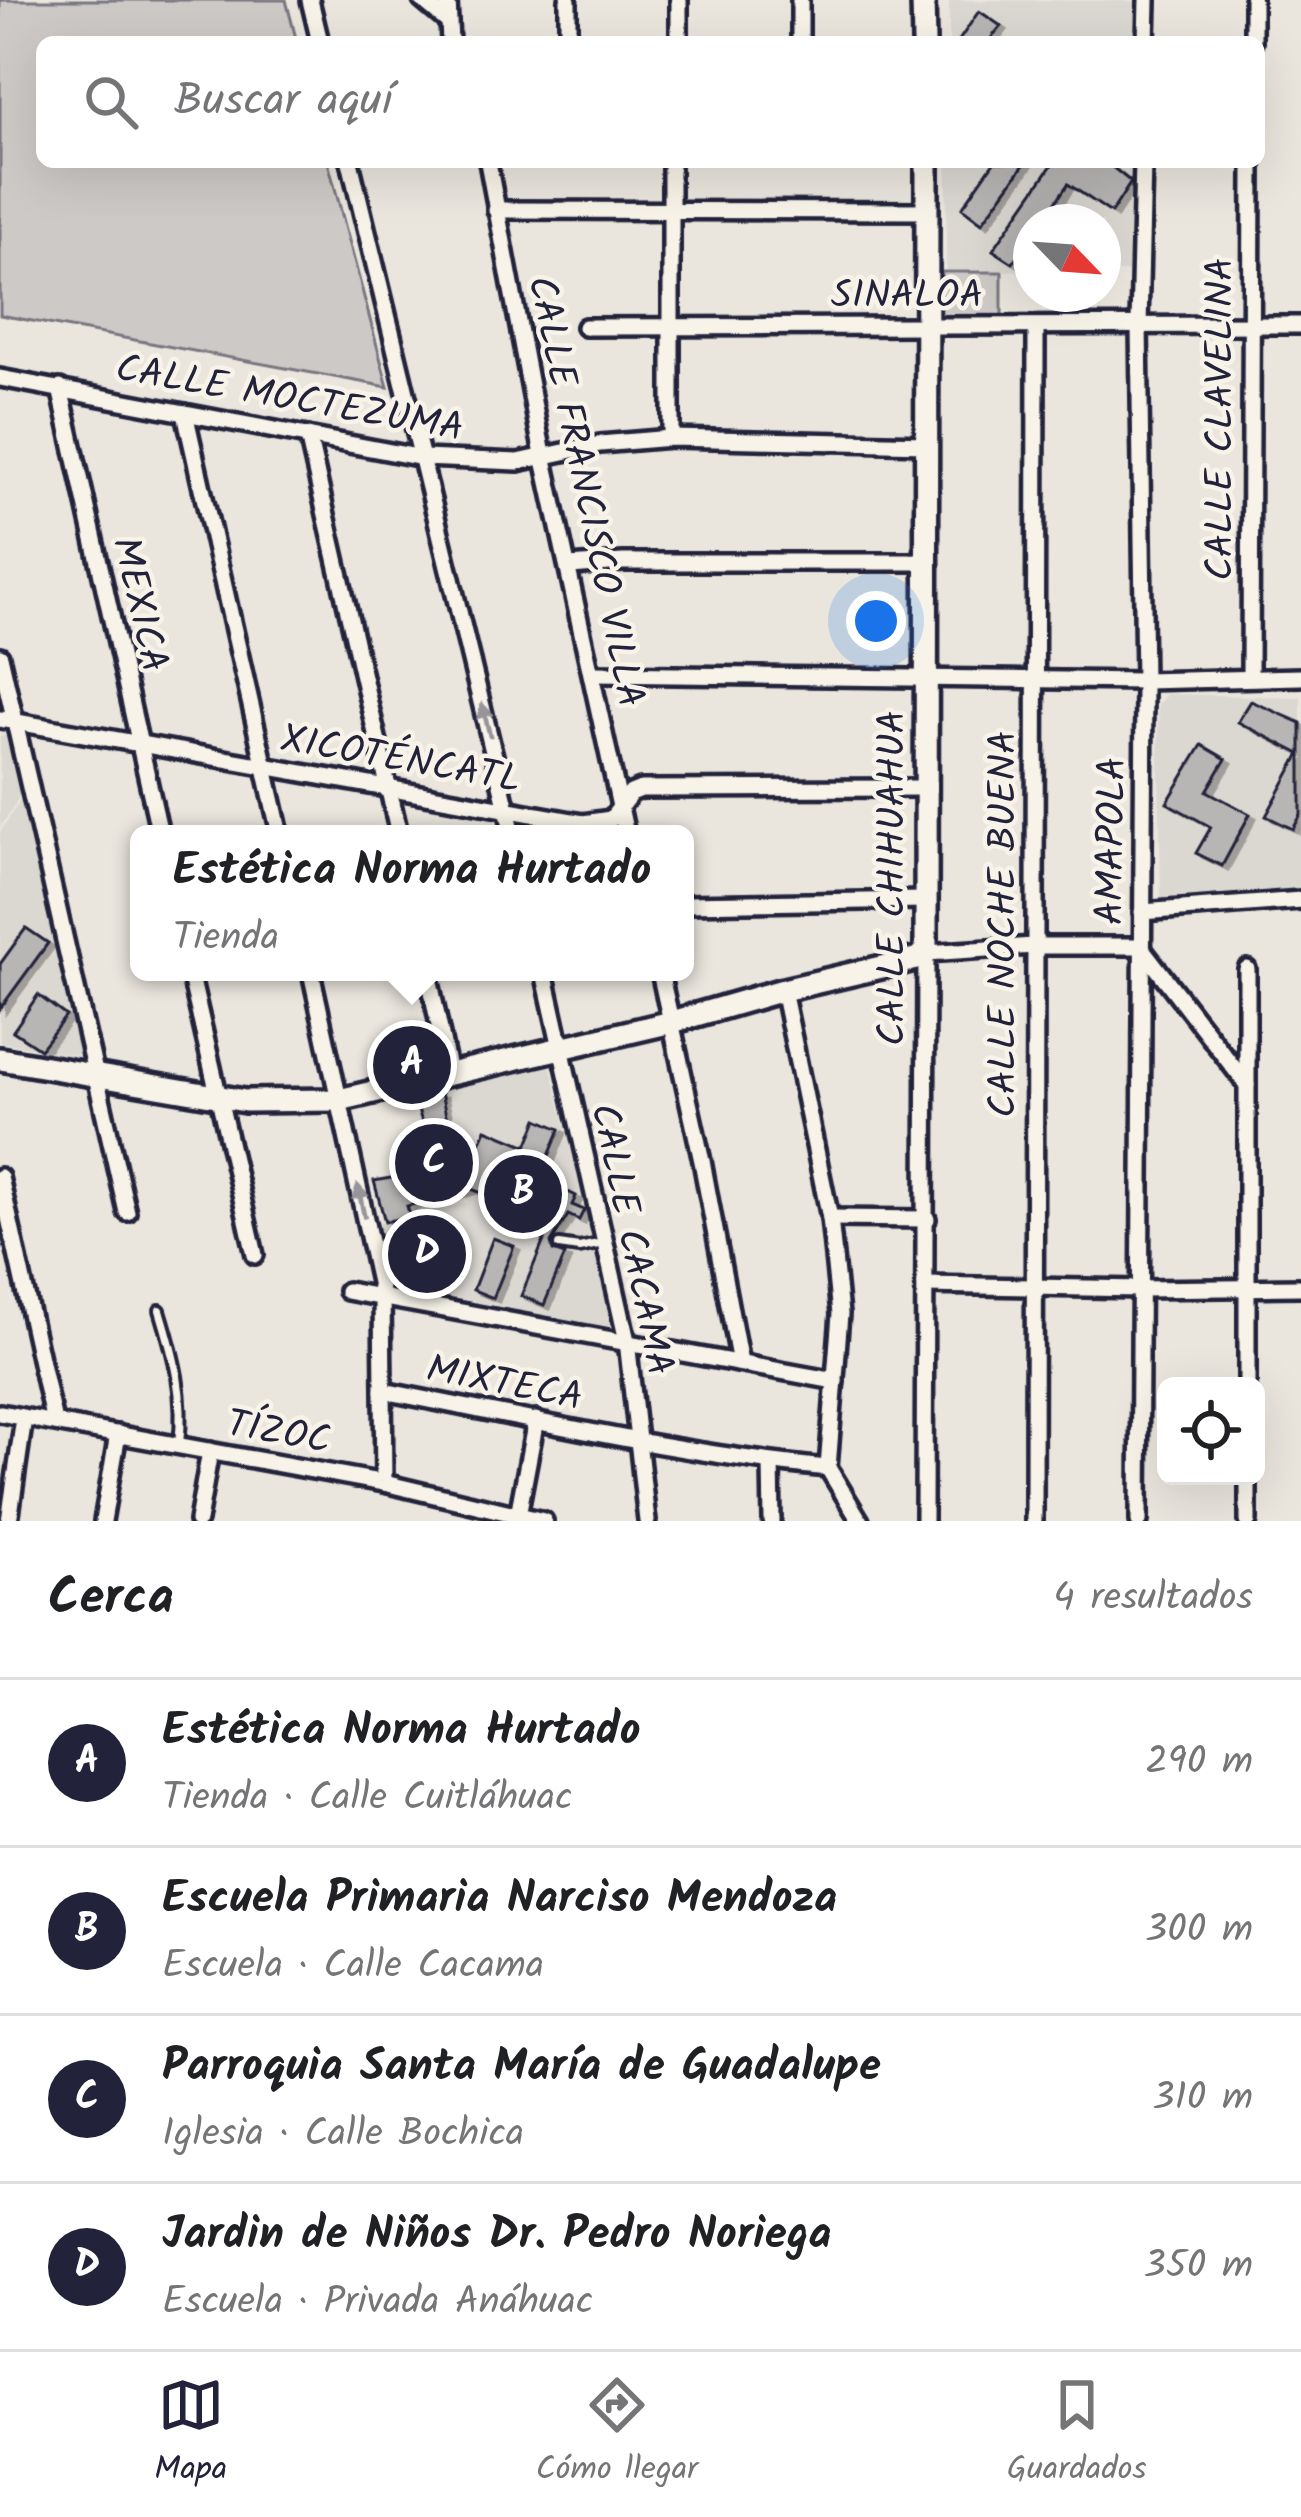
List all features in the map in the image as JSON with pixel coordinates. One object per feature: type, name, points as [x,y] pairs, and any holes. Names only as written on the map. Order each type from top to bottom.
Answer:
[{"type":"street","points":[[310,0],[319,36]]},
{"type":"street","points":[[422,0],[447,21]]},
{"type":"street","points":[[448,0],[449,36]]},
{"type":"street","points":[[568,0],[568,36]]},
{"type":"street","points":[[679,0],[679,36]]},
{"type":"street","points":[[800,0],[800,36]]},
{"type":"street","points":[[922,0],[924,36]]},
{"type":"street","points":[[1146,36],[1147,0]]},
{"type":"street","points":[[1253,0],[1253,36]]},
{"type":"street","points":[[351,168],[511,825]]},
{"type":"street","name":"CALLE FRANCISCO VILLA","points":[[489,168],[544,455],[624,825]]},
{"type":"street","points":[[670,438],[671,168]]},
{"type":"street","name":"CALLE CHIHUAHUA","points":[[924,1521],[927,168]]},
{"type":"street","name":"AMAPOLA","points":[[1139,1521],[1143,168]]},
{"type":"street","name":"CALLE CLAVELINA","points":[[1250,676],[1252,168]]},
{"type":"street","points":[[496,210],[928,211]]},
{"type":"street","name":"SINALOA","points":[[585,327],[1301,326]]},
{"type":"street","name":"CALLE NOCHE BUENA","points":[[1034,1521],[1036,327]]},
{"type":"street","name":"CALLE MOCTEZUMA","points":[[0,378],[423,458],[518,462],[600,444],[670,438],[927,444]]},
{"type":"street","name":"MEXICA","points":[[60,388],[158,825]]},
{"type":"street","points":[[185,412],[278,825]]},
{"type":"street","points":[[308,436],[396,825]]},
{"type":"street","points":[[570,566],[925,562]]},
{"type":"street","points":[[0,656],[8,720],[127,1212]]},
{"type":"street","points":[[594,674],[1144,681],[1301,677]]},
{"type":"street","name":"XICOTÉNCATL","points":[[8,720],[583,823],[611,819],[631,793],[641,789],[924,788]]},
{"type":"street","points":[[694,904],[924,900]]},
{"type":"street","points":[[1142,912],[1301,900]]},
{"type":"street","points":[[0,1059],[218,1097],[339,1100],[671,1022],[926,953],[1141,946],[1247,1084]]},
{"type":"street","points":[[1247,969],[1247,1377]]},
{"type":"street","points":[[192,981],[255,1255]]},
{"type":"street","points":[[313,981],[382,1296],[384,1483]]},
{"type":"street","points":[[430,981],[449,1074]]},
{"type":"street","name":"CALLE CACAMA","points":[[546,981],[627,1341],[647,1521]]},
{"type":"street","points":[[662,981],[728,1286],[740,1363]]},
{"type":"street","points":[[783,990],[830,1218],[840,1314],[828,1468],[860,1521]]},
{"type":"street","points":[[0,1177],[54,1422]]},
{"type":"street","points":[[830,1218],[927,1219]]},
{"type":"street","points":[[925,1285],[1301,1287]]},
{"type":"street","points":[[347,1291],[835,1381]]},
{"type":"street","name":"MIXTECA","points":[[383,1390],[638,1440],[828,1468]]},
{"type":"street","name":"TÍZOC","points":[[0,1413],[384,1483],[544,1521]]},
{"type":"street","points":[[9,1521],[24,1418]]},
{"type":"street","points":[[518,1515],[536,1420]]},
{"type":"street","points":[[104,1521],[118,1434]]},
{"type":"street","points":[[198,1521],[210,1451]]},
{"type":"street","points":[[771,1462],[772,1521]]},
{"type":"street","points":[[1247,1485],[1247,1521]]},
{"type":"lane","points":[[559,1245],[579,1248],[604,1242]]},
{"type":"lane","points":[[160,1310],[181,1395],[178,1445]]},
{"type":"shaded area","points":[[0,0],[286,0],[295,36],[36,36],[36,168],[330,168],[388,387],[0,315]]},
{"type":"shaded area","points":[[949,0],[1134,1],[1134,36],[949,36]]},
{"type":"shaded area","points":[[947,168],[1132,168],[1131,272],[1121,272],[1121,204],[1013,204],[1013,271],[946,270]]},
{"type":"shaded area","points":[[942,272],[1002,272],[1002,322],[947,322],[941,314]]},
{"type":"shaded area","points":[[1166,694],[1301,697],[1301,894],[1161,905],[1158,705]]},
{"type":"shaded area","points":[[0,735],[9,737],[21,794],[0,828]]},
{"type":"shaded area","points":[[22,797],[79,1056],[0,1042],[0,832]]},
{"type":"shaded area","points":[[550,1064],[614,1328],[450,1297],[394,1281],[378,1224],[468,1202],[440,1090]]},
{"type":"building","points":[[979,11],[1001,26],[993,36],[962,36]]},
{"type":"building","points":[[990,168],[1022,168],[982,223],[962,208]]},
{"type":"building","points":[[1050,168],[1114,168],[1131,182],[1117,204],[1098,204],[1068,184],[1054,204],[1025,204]]},
{"type":"building","points":[[1013,221],[1013,263],[993,250]]},
{"type":"building","points":[[1251,701],[1301,723],[1301,815],[1293,829],[1266,816],[1300,754],[1238,722]]},
{"type":"building","points":[[1202,745],[1226,759],[1207,791],[1250,814],[1222,866],[1196,853],[1211,827],[1167,803]]},
{"type":"building","points":[[26,928],[48,943],[0,1009],[0,964]]},
{"type":"building","points":[[38,995],[66,1016],[40,1049],[13,1031]]},
{"type":"building","points":[[441,1093],[462,1187],[486,1129],[527,1146],[538,1119],[560,1129],[539,1180],[499,1164],[486,1195],[472,1189],[407,1206],[410,1216],[385,1222],[374,1181],[413,1174],[404,1135],[424,1129],[415,1099]]},
{"type":"building","points":[[556,1186],[576,1196],[572,1205],[584,1210],[579,1220],[568,1215],[551,1243],[553,1251],[565,1255],[544,1305],[521,1296],[547,1233],[537,1228]]},
{"type":"building","points":[[493,1238],[514,1246],[493,1298],[473,1290]]},
{"type":"place","name":"Estética Norma Hurtado","points":[[412,1065]]},
{"type":"place","name":"Parroquia Santa María de Guadalupe","points":[[434,1163]]},
{"type":"place","name":"Escuela Primaria Narciso Mendoza","points":[[523,1194]]},
{"type":"place","name":"Jardin de Niños Dr. Pedro Noriega","points":[[427,1254]]}]
